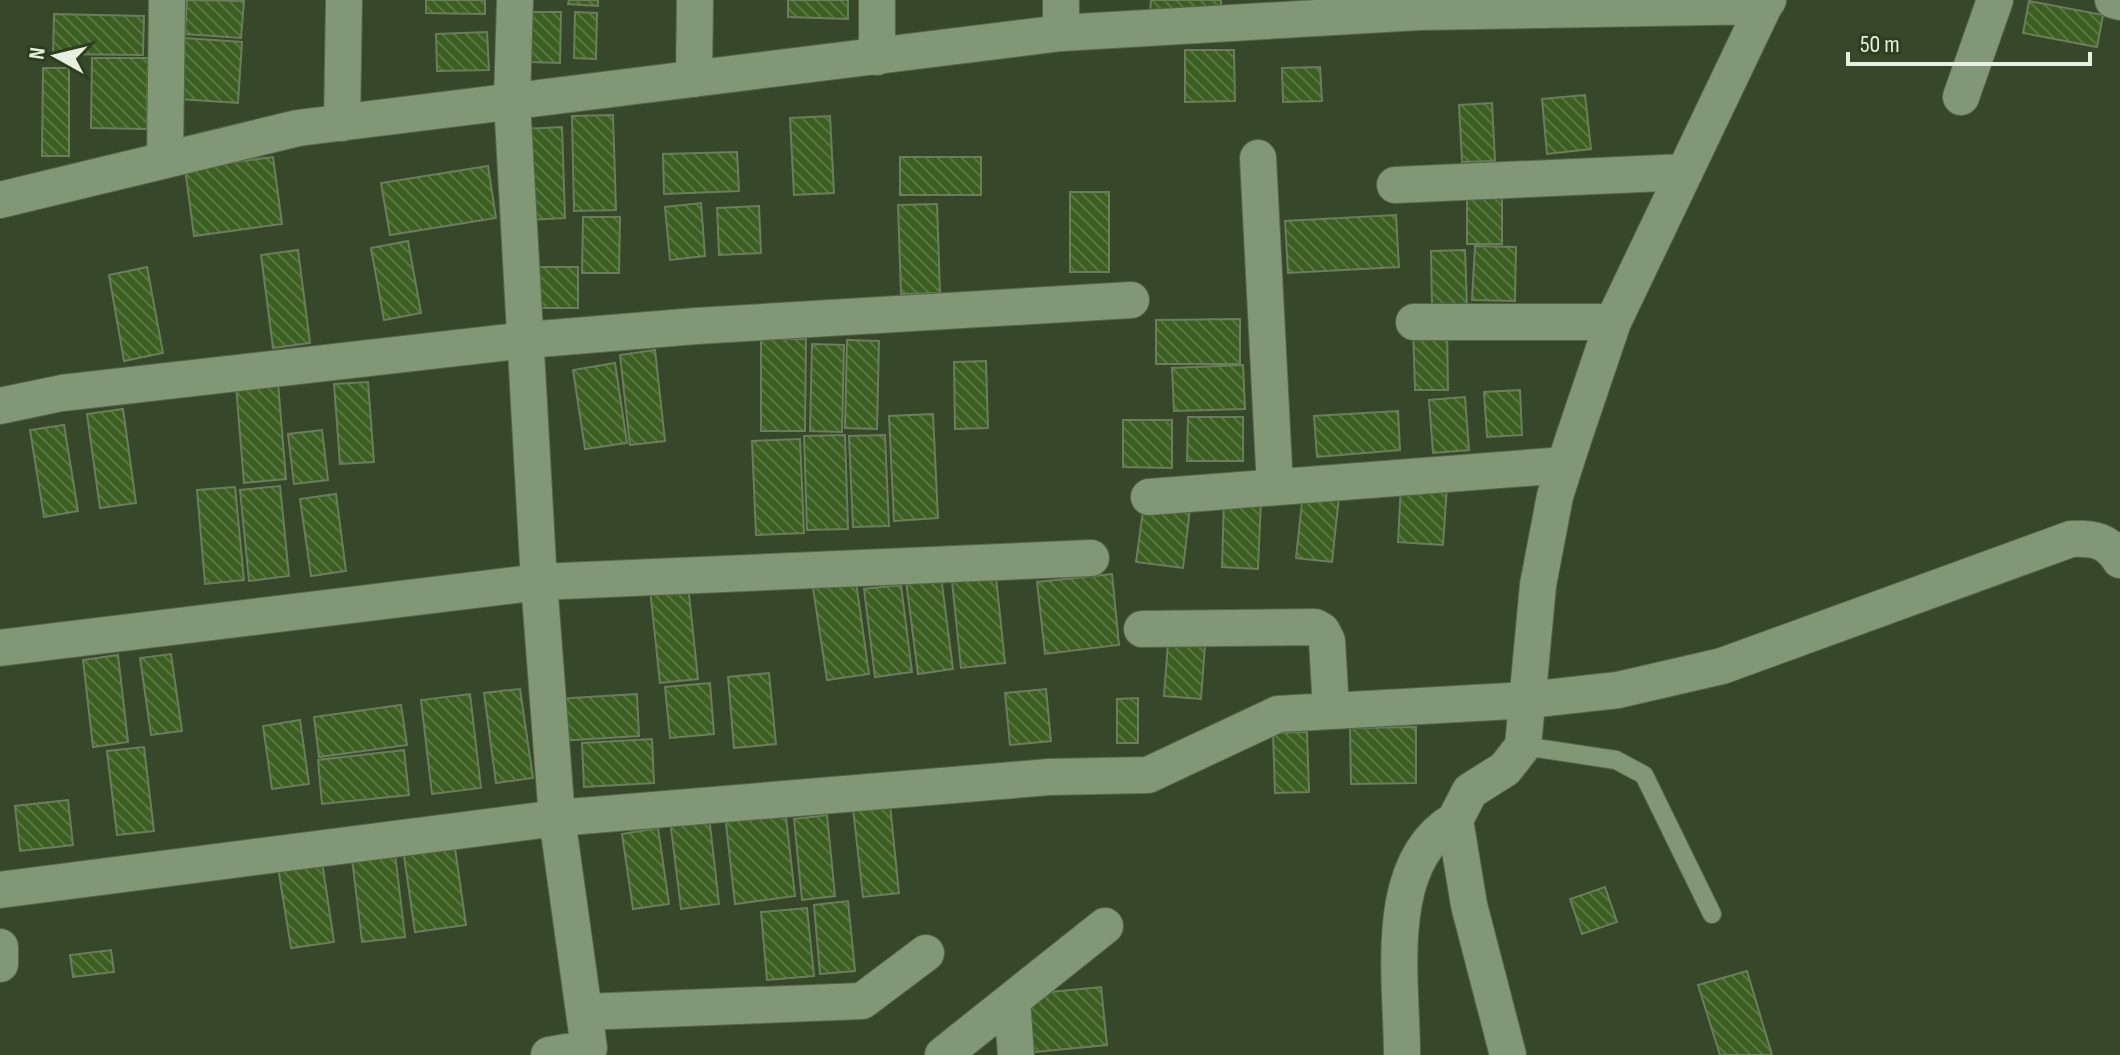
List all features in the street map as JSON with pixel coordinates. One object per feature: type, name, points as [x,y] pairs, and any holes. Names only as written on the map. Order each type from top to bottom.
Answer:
[{"type":"street","points":[[165,158],[167,0]]},
{"type":"street","points":[[342,123],[344,0]]},
{"type":"street","points":[[515,0],[512,101],[539,582],[557,818],[590,1051],[549,1055]]},
{"type":"street","points":[[694,79],[695,0]]},
{"type":"street","points":[[877,0],[877,57]]},
{"type":"street","points":[[1961,97],[1995,0]]},
{"type":"street","points":[[2113,0],[2120,2]]},
{"type":"street","points":[[0,200],[298,128],[877,57],[1061,16],[1420,6],[1766,3],[1613,322],[1565,465],[1555,496],[1538,585],[1523,746],[1505,769],[1470,791],[1455,820],[1436,831],[1421,850],[1407,883],[1402,917],[1402,1055]]},
{"type":"street","points":[[1258,158],[1275,487]]},
{"type":"street","points":[[1395,185],[1685,172]]},
{"type":"street","points":[[0,406],[62,393],[527,340],[696,326],[1131,300]]},
{"type":"street","points":[[1414,322],[1613,322]]},
{"type":"street","points":[[1149,497],[1565,465]]},
{"type":"street","points":[[0,890],[557,818],[1049,777],[1148,775],[1231,739],[1278,714],[1528,700],[1618,690],[1722,666],[2071,539],[2101,541],[2113,548],[2120,560]]},
{"type":"street","points":[[0,648],[539,582],[1091,558]]},
{"type":"street","points":[[1142,629],[1315,627],[1322,631],[1327,641],[1331,709]]},
{"type":"street","points":[[1455,820],[1469,905],[1508,1055]]},
{"type":"street","points":[[943,1055],[1105,926]]},
{"type":"street","points":[[0,947],[0,964]]},
{"type":"street","points":[[584,1012],[862,1001],[926,953]]},
{"type":"street","points":[[1012,1000],[1016,1055]]},
{"type":"lane","points":[[1523,746],[1616,760],[1644,775],[1712,914]]},
{"type":"building","points":[[187,0],[244,1],[241,38],[185,34]]},
{"type":"building","points":[[426,0],[485,0],[485,14],[426,13]]},
{"type":"building","points":[[569,0],[598,0],[598,6],[568,4]]},
{"type":"building","points":[[788,0],[848,0],[848,19],[788,17]]},
{"type":"building","points":[[1151,0],[1221,0],[1221,15],[1150,13]]},
{"type":"building","points":[[2029,1],[2103,15],[2097,47],[2023,33]]},
{"type":"building","points":[[531,12],[561,12],[560,63],[530,62]]},
{"type":"building","points":[[575,12],[597,13],[596,59],[574,58]]},
{"type":"building","points":[[54,14],[144,16],[143,55],[53,54]]},
{"type":"building","points":[[487,32],[489,70],[437,71],[436,34]]},
{"type":"building","points":[[184,38],[242,42],[238,103],[179,99]]},
{"type":"building","points":[[1185,50],[1234,50],[1235,101],[1185,102]]},
{"type":"building","points":[[92,58],[148,58],[147,129],[91,128]]},
{"type":"building","points":[[1320,67],[1322,101],[1283,102],[1282,68]]},
{"type":"building","points":[[43,68],[69,68],[69,156],[42,156]]},
{"type":"building","points":[[1585,95],[1591,149],[1547,154],[1542,99]]},
{"type":"building","points":[[1492,103],[1495,161],[1462,162],[1459,105]]},
{"type":"building","points":[[613,115],[616,210],[574,211],[572,116]]},
{"type":"building","points":[[830,116],[834,193],[794,195],[790,118]]},
{"type":"building","points":[[562,127],[565,218],[527,220],[523,129]]},
{"type":"building","points":[[737,152],[739,191],[664,194],[663,154]]},
{"type":"building","points":[[273,157],[282,224],[194,236],[185,168]]},
{"type":"building","points":[[900,157],[981,157],[981,195],[900,195]]},
{"type":"building","points":[[488,166],[496,218],[390,235],[381,183]]},
{"type":"building","points":[[1070,192],[1109,192],[1109,272],[1070,272]]},
{"type":"building","points":[[1467,193],[1502,193],[1502,244],[1467,244]]},
{"type":"building","points":[[701,203],[705,256],[670,260],[665,207]]},
{"type":"building","points":[[937,204],[940,293],[901,294],[898,205]]},
{"type":"building","points":[[759,206],[761,253],[719,255],[717,208]]},
{"type":"building","points":[[1396,215],[1399,267],[1288,273],[1285,221]]},
{"type":"building","points":[[583,217],[620,217],[619,273],[582,273]]},
{"type":"building","points":[[408,241],[421,313],[384,320],[371,248]]},
{"type":"building","points":[[1475,246],[1516,247],[1515,301],[1472,300]]},
{"type":"building","points":[[298,250],[310,343],[273,348],[261,255]]},
{"type":"building","points":[[1465,250],[1467,307],[1432,308],[1431,251]]},
{"type":"building","points":[[147,267],[163,353],[124,361],[109,275]]},
{"type":"building","points":[[529,267],[578,267],[578,308],[529,308]]},
{"type":"building","points":[[1240,319],[1240,364],[1156,364],[1156,320]]},
{"type":"building","points":[[1447,327],[1448,390],[1415,390],[1413,328]]},
{"type":"building","points":[[761,339],[806,339],[805,431],[761,431]]},
{"type":"building","points":[[847,340],[879,341],[877,429],[845,428]]},
{"type":"building","points":[[812,344],[844,345],[842,432],[810,431]]},
{"type":"building","points":[[655,350],[665,441],[630,445],[620,355]]},
{"type":"building","points":[[986,361],[988,428],[955,429],[954,362]]},
{"type":"building","points":[[615,363],[627,443],[585,449],[573,370]]},
{"type":"building","points":[[1243,365],[1245,409],[1174,411],[1172,368]]},
{"type":"building","points":[[368,382],[374,462],[340,464],[334,384]]},
{"type":"building","points":[[278,383],[286,479],[244,483],[236,386]]},
{"type":"building","points":[[1520,390],[1522,435],[1487,437],[1484,392]]},
{"type":"building","points":[[1465,397],[1469,450],[1433,453],[1429,400]]},
{"type":"building","points":[[123,409],[136,503],[100,508],[87,414]]},
{"type":"building","points":[[1398,411],[1400,450],[1317,457],[1314,416]]},
{"type":"building","points":[[933,414],[938,518],[894,521],[889,416]]},
{"type":"building","points":[[1188,417],[1243,417],[1243,461],[1187,461]]},
{"type":"building","points":[[1123,420],[1172,420],[1172,468],[1123,467]]},
{"type":"building","points":[[64,425],[78,511],[44,517],[30,430]]},
{"type":"building","points":[[322,430],[328,480],[294,484],[288,434]]},
{"type":"building","points":[[845,435],[848,529],[807,530],[804,436]]},
{"type":"building","points":[[885,435],[889,526],[853,527],[849,436]]},
{"type":"building","points":[[800,439],[804,533],[756,535],[752,441]]},
{"type":"building","points":[[1401,484],[1447,487],[1443,545],[1398,542]]},
{"type":"building","points":[[280,486],[289,576],[249,581],[240,490]]},
{"type":"building","points":[[235,487],[244,580],[205,584],[197,490]]},
{"type":"building","points":[[1303,493],[1339,497],[1332,562],[1296,558]]},
{"type":"building","points":[[336,494],[346,571],[311,576],[300,499]]},
{"type":"building","points":[[1224,497],[1261,499],[1258,569],[1222,567]]},
{"type":"building","points":[[1144,504],[1190,509],[1183,568],[1136,562]]},
{"type":"building","points":[[940,569],[953,669],[918,674],[905,573]]},
{"type":"building","points":[[1112,574],[1119,645],[1045,654],[1037,582]]},
{"type":"building","points":[[996,577],[1005,663],[961,668],[952,581]]},
{"type":"building","points":[[856,582],[869,674],[827,680],[813,588]]},
{"type":"building","points":[[688,585],[698,679],[660,683],[650,589]]},
{"type":"building","points":[[901,585],[912,672],[875,677],[864,589]]},
{"type":"building","points":[[1168,642],[1205,645],[1201,699],[1164,696]]},
{"type":"building","points":[[171,654],[182,731],[151,735],[140,658]]},
{"type":"building","points":[[118,655],[128,742],[93,747],[83,660]]},
{"type":"building","points":[[769,673],[776,744],[734,748],[728,677]]},
{"type":"building","points":[[710,683],[714,734],[670,738],[665,687]]},
{"type":"building","points":[[520,689],[533,778],[496,783],[484,693]]},
{"type":"building","points":[[1046,689],[1051,741],[1010,745],[1005,693]]},
{"type":"building","points":[[470,694],[481,788],[432,794],[421,700]]},
{"type":"building","points":[[637,694],[639,736],[558,741],[556,699]]},
{"type":"building","points":[[1138,698],[1138,743],[1117,743],[1117,699]]},
{"type":"building","points":[[401,705],[407,745],[319,757],[314,717]]},
{"type":"building","points":[[300,720],[309,784],[272,789],[263,726]]},
{"type":"building","points":[[1416,727],[1416,783],[1351,784],[1350,728]]},
{"type":"building","points":[[1307,732],[1309,792],[1275,793],[1273,733]]},
{"type":"building","points":[[652,739],[654,783],[584,787],[582,743]]},
{"type":"building","points":[[144,747],[154,831],[117,835],[107,751]]},
{"type":"building","points":[[404,750],[409,795],[322,804],[318,760]]},
{"type":"building","points":[[68,800],[73,845],[20,851],[15,806]]},
{"type":"building","points":[[890,805],[899,893],[863,897],[853,809]]},
{"type":"building","points":[[785,808],[795,896],[735,904],[725,815]]},
{"type":"building","points":[[827,815],[835,896],[802,900],[794,819]]},
{"type":"building","points":[[709,816],[719,904],[681,909],[670,820]]},
{"type":"building","points":[[658,828],[669,904],[633,909],[622,834]]},
{"type":"building","points":[[453,834],[466,925],[415,932],[402,842]]},
{"type":"building","points":[[394,845],[405,937],[362,942],[351,850]]},
{"type":"building","points":[[321,855],[334,942],[291,948],[277,861]]},
{"type":"building","points":[[1605,887],[1617,922],[1582,934],[1570,899]]},
{"type":"building","points":[[848,901],[855,971],[820,974],[814,905]]},
{"type":"building","points":[[807,908],[814,976],[767,980],[761,912]]},
{"type":"building","points":[[111,950],[114,972],[73,977],[70,955]]},
{"type":"building","points":[[1747,971],[1772,1055],[1720,1055],[1698,985]]},
{"type":"building","points":[[1101,987],[1107,1045],[1025,1053],[1019,995]]}]
